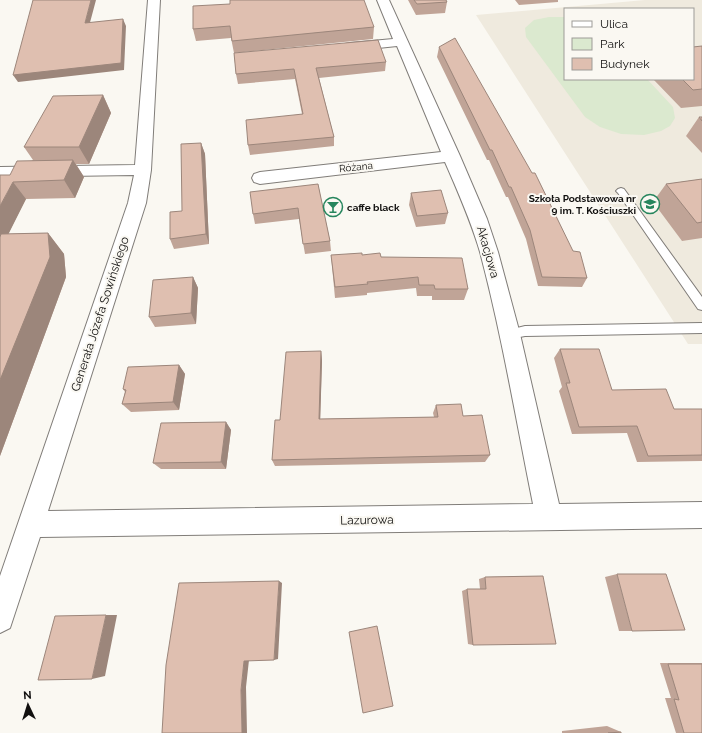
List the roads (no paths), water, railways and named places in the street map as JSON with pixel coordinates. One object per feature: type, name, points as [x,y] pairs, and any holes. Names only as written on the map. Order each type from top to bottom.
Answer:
[{"type":"street","name":"Generała Józefa Sowińskiego","points":[[0,618],[137,203],[143,170],[154,0]]},
{"type":"street","name":"Akacjowa","points":[[384,0],[452,156],[484,234],[509,334],[549,517]]},
{"type":"street","points":[[338,48],[402,42]]},
{"type":"street","name":"Różana","points":[[260,178],[452,156]]},
{"type":"street","points":[[0,172],[143,170]]},
{"type":"street","name":"Lazurowa","points":[[31,524],[702,515]]},
{"type":"lane","points":[[621,191],[702,306]]},
{"type":"lane","points":[[509,334],[525,331],[702,328]]},
{"type":"place","name":"Szkoła Podstawowa nr 9 im. T. Kościuszki","points":[[650,204]]},
{"type":"place","name":"caffe black","points":[[333,207]]}]
